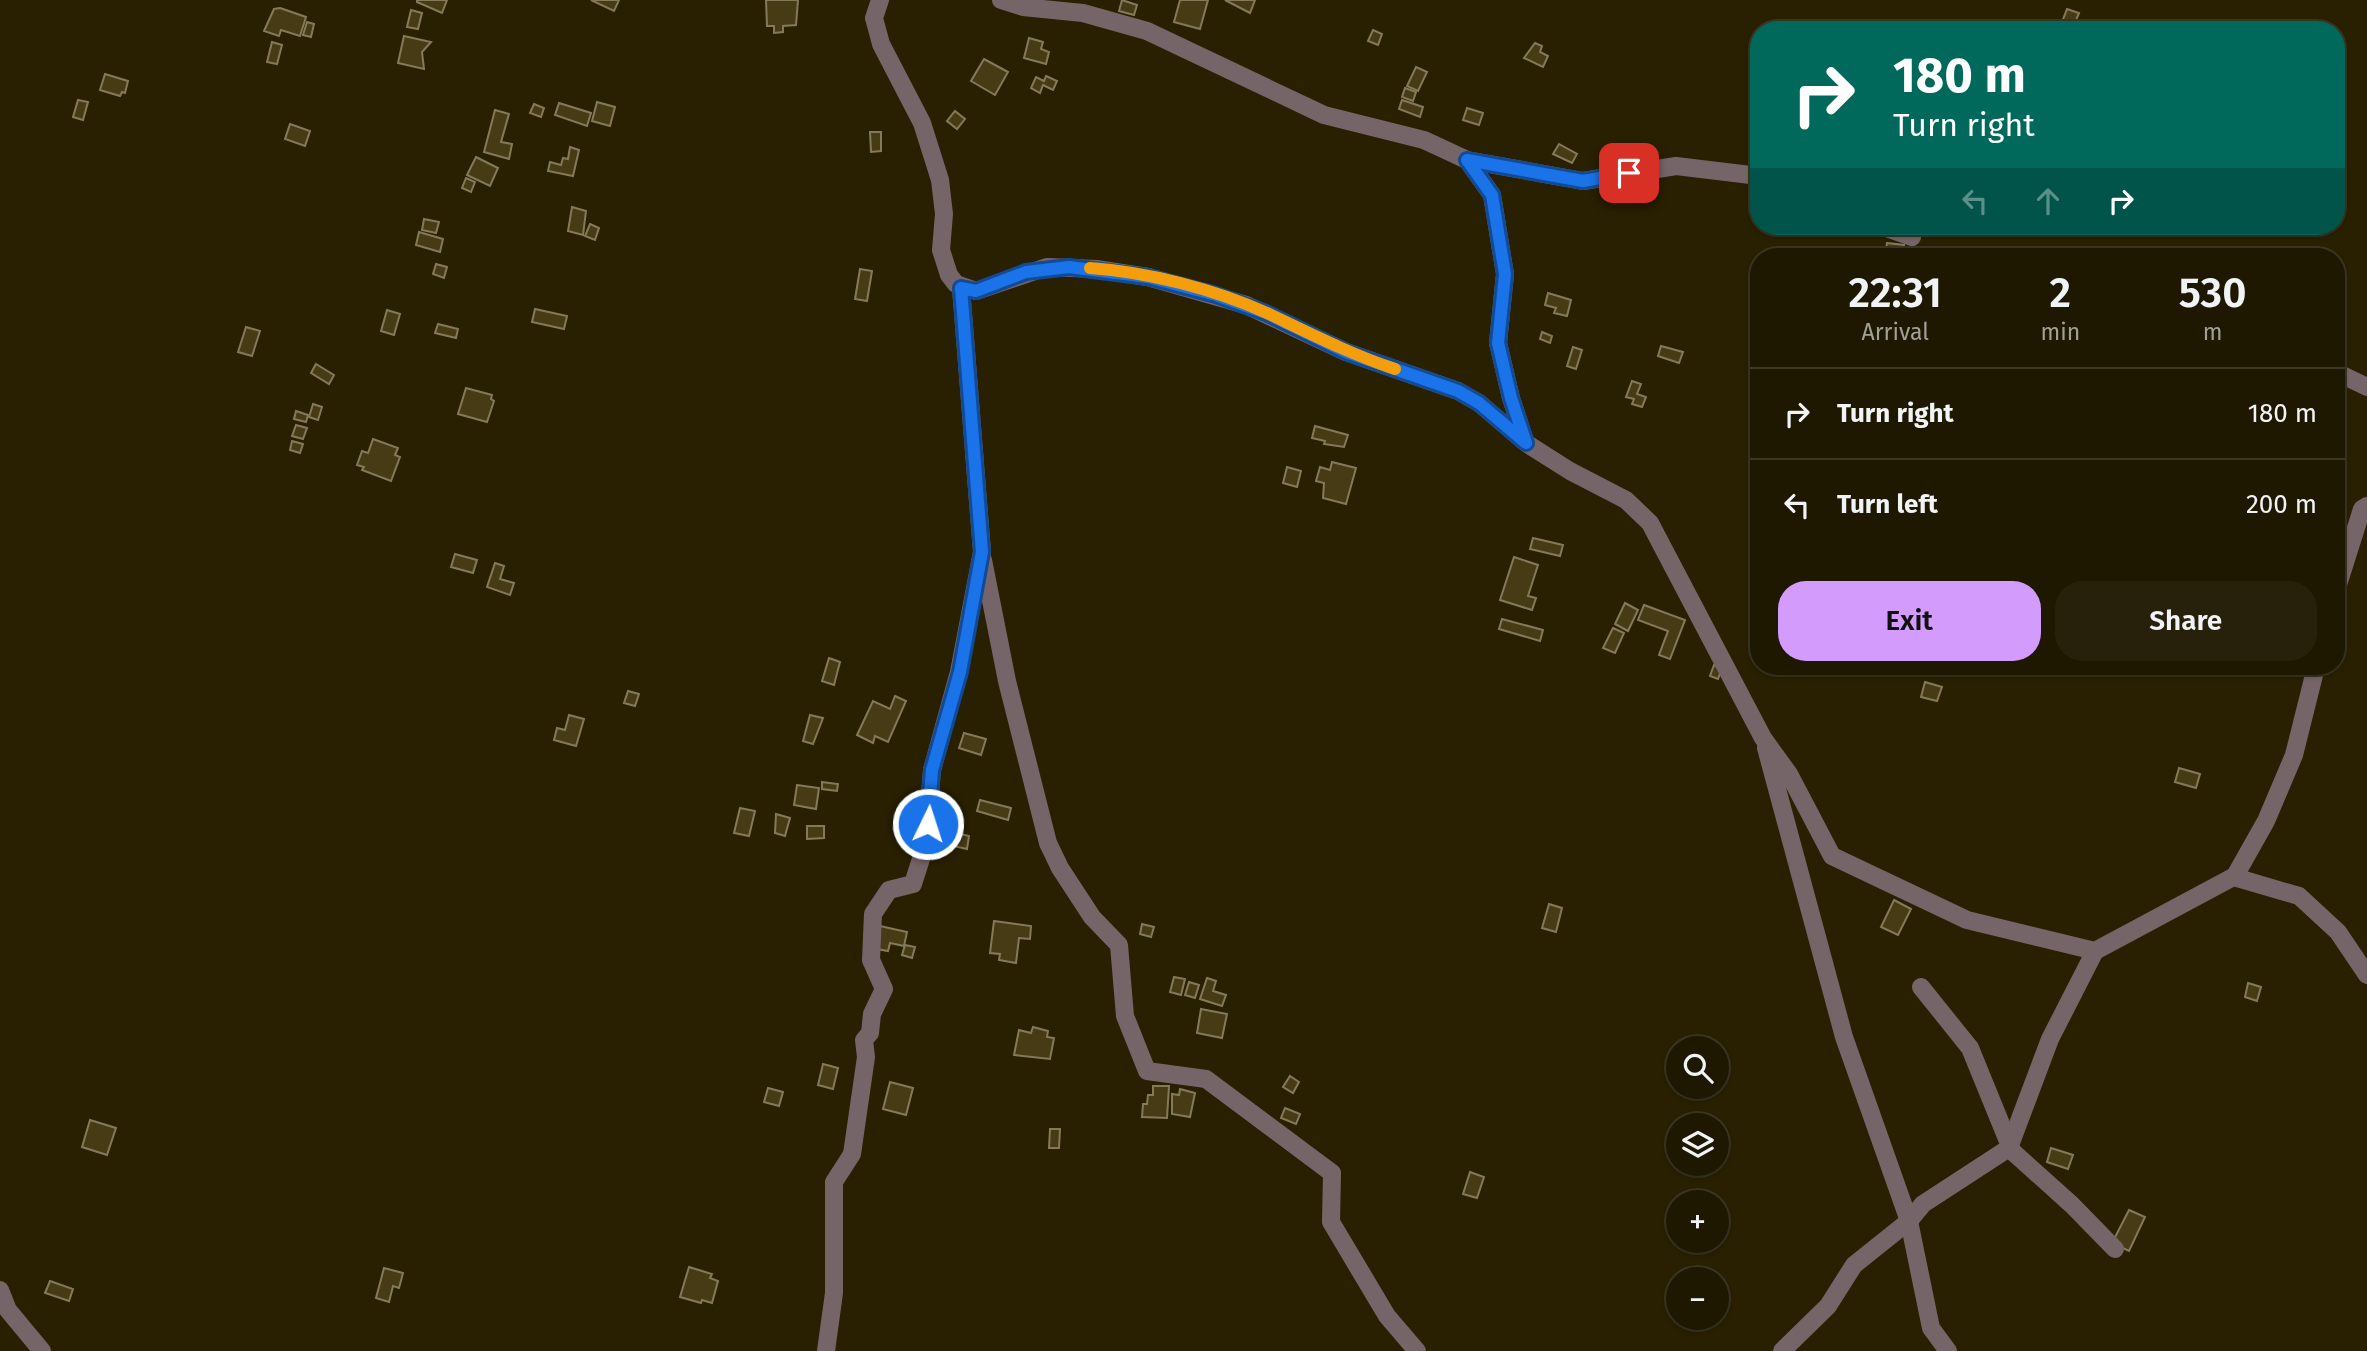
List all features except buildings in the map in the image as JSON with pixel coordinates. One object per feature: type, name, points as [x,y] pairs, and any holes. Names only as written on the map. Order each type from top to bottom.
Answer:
[{"type":"street","points":[[880,0],[874,18],[881,44],[922,122],[940,180],[944,214],[941,250],[949,275],[961,288],[976,291],[1026,272],[1069,267],[1148,277],[1216,295],[1266,313],[1346,352],[1458,391],[1479,403],[1526,443],[1570,471],[1626,500],[1650,523],[1763,738],[1789,774],[1832,856],[1967,920],[2095,951]]},
{"type":"street","points":[[1001,0],[1023,7],[1083,13],[1147,31],[1324,115],[1424,140],[1467,160],[1583,181],[1676,166],[1750,175]]},
{"type":"street","points":[[1467,160],[1492,195],[1505,274],[1498,343],[1511,398],[1526,443]]},
{"type":"street","points":[[1906,235],[1912,237]]},
{"type":"street","points":[[961,288],[982,552],[1010,694],[1048,843],[1060,868],[1092,917],[1119,945],[1125,1016],[1147,1071],[1206,1079],[1332,1173],[1331,1222],[1387,1317],[1417,1351]]},
{"type":"street","points":[[2345,376],[2367,387]]},
{"type":"street","points":[[2345,563],[2362,509],[2367,506]]},
{"type":"street","points":[[826,1351],[834,1293],[834,1182],[852,1154],[866,1057],[864,1040],[870,1033],[872,1014],[884,989],[871,960],[873,914],[889,890],[913,884],[926,843],[932,770],[960,672],[982,552]]},
{"type":"street","points":[[1783,1351],[1828,1306],[1854,1265],[1909,1222],[1923,1204],[2010,1148],[2050,1039],[2095,951],[2234,877],[2266,821],[2294,755],[2314,675]]},
{"type":"street","points":[[1763,738],[1844,1037],[1909,1222],[1931,1328],[1948,1351]]},
{"type":"street","points":[[2234,877],[2299,896],[2338,932],[2367,975]]},
{"type":"street","points":[[1921,987],[1970,1048],[2010,1148],[2115,1250]]},
{"type":"street","points":[[0,1290],[8,1310],[42,1351]]},
{"type":"slow traffic","points":[[1090,268],[1148,277],[1216,295],[1266,313],[1346,352],[1395,369]]},
{"type":"route","points":[[928,824],[932,770],[960,672],[964,636],[982,552],[961,288],[976,291],[1026,272],[1047,267],[1069,267],[1148,277],[1216,295],[1266,313],[1346,352],[1458,391],[1479,403],[1526,443],[1511,398],[1498,343],[1505,274],[1492,195],[1467,160],[1583,181],[1629,173]]}]
